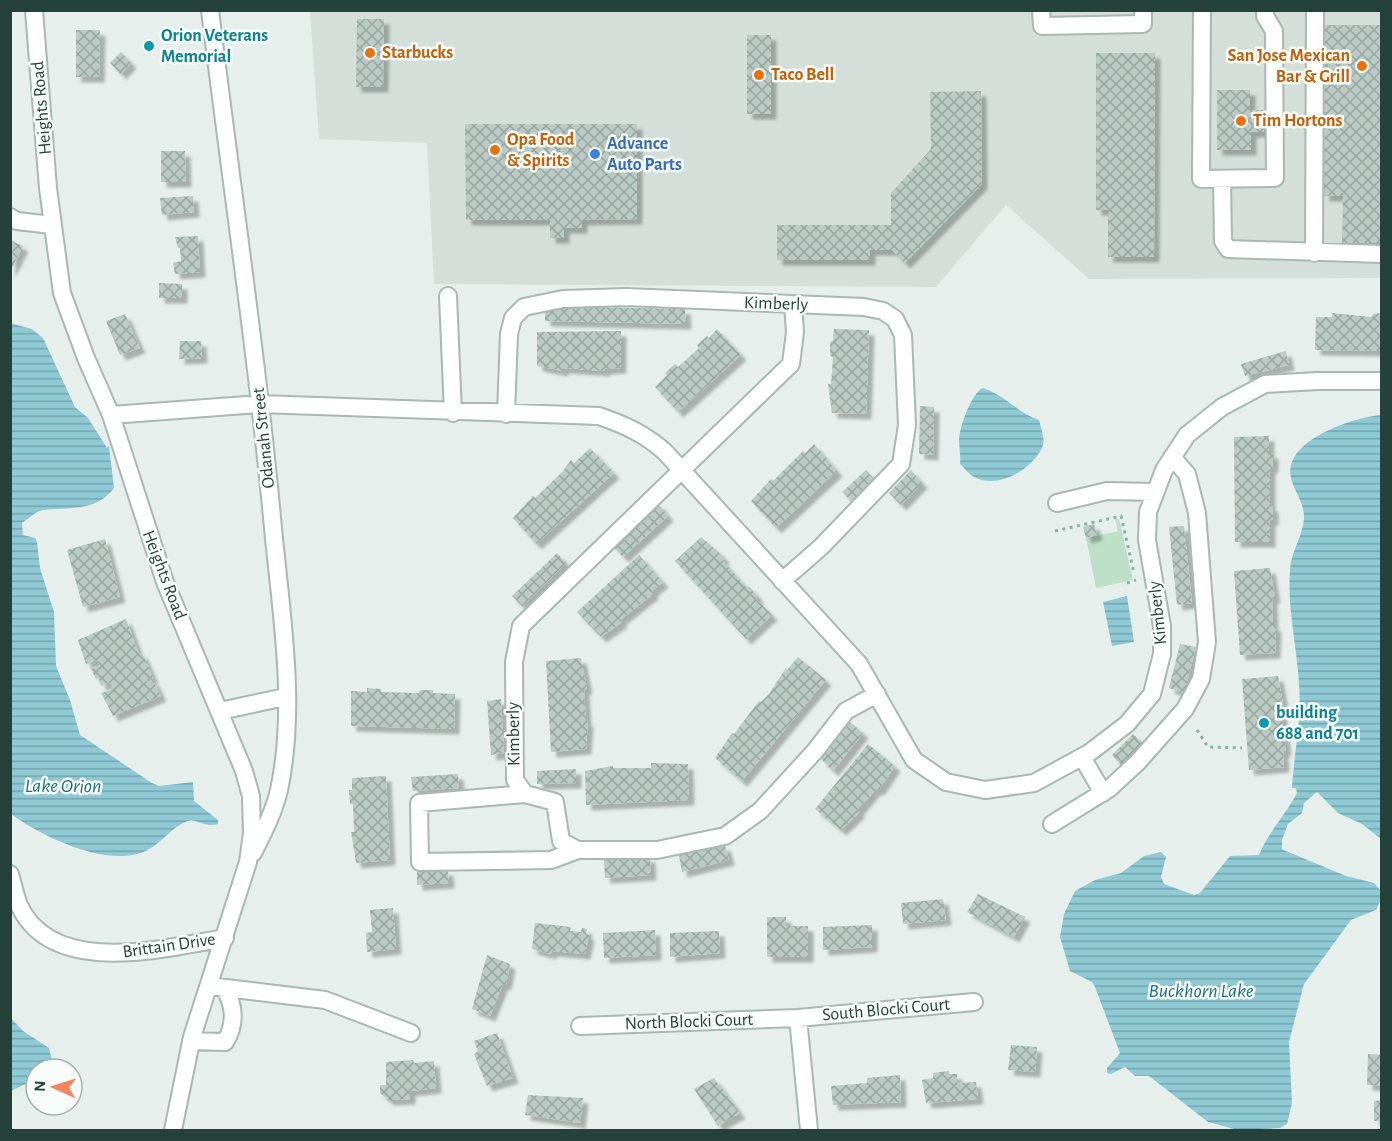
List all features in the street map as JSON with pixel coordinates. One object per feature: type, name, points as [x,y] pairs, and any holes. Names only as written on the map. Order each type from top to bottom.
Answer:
[{"type":"street","name":"Heights Road","points":[[34,10],[52,225],[62,293],[86,358],[111,415],[165,582],[220,711],[251,796],[252,833],[248,862],[225,938],[216,987],[191,1041],[173,1131]]},
{"type":"street","name":"Odanah Street","points":[[210,10],[260,404],[282,619],[286,739],[279,791],[268,823],[248,862]]},
{"type":"street","points":[[1041,10],[1042,26],[1143,24],[1143,10]]},
{"type":"street","points":[[1202,10],[1201,179],[1275,178],[1274,31],[1265,16],[1265,10]]},
{"type":"street","points":[[1314,253],[1315,10]]},
{"type":"street","points":[[1222,179],[1225,246],[1233,251],[1382,254]]},
{"type":"street","points":[[10,216],[17,221],[52,225]]},
{"type":"street","points":[[448,296],[453,413]]},
{"type":"street","name":"Kimberly","points":[[506,414],[509,334],[513,318],[524,307],[563,300],[627,297],[864,307],[883,311],[895,319],[903,335],[907,425],[901,464],[821,547],[782,581]]},
{"type":"street","points":[[682,471],[791,364],[795,332],[793,304]]},
{"type":"street","name":"Kimberly","points":[[111,415],[260,404],[453,413],[599,416],[628,426],[649,438],[682,471],[860,664],[914,760],[946,782],[985,790],[1034,783],[1082,757],[1127,724],[1152,694],[1162,654],[1158,589],[1146,540],[1148,512],[1172,457],[1187,435],[1221,407],[1264,384],[1382,381]]},
{"type":"street","points":[[1052,824],[1103,793],[1137,763],[1185,709],[1201,679],[1206,658],[1197,513],[1187,474],[1172,457]]},
{"type":"street","name":"Kimberly","points":[[525,794],[515,780],[513,768],[514,662],[521,626],[682,471]]},
{"type":"street","points":[[1057,503],[1107,491],[1155,492]]},
{"type":"street","points":[[578,850],[561,842],[555,802],[525,794],[419,803],[420,862],[551,860],[578,850],[657,850],[725,836],[760,812],[815,751],[846,711],[877,694]]},
{"type":"street","points":[[220,711],[285,697]]},
{"type":"street","points":[[1082,757],[1103,793]]},
{"type":"street","name":"Brittain Drive","points":[[10,874],[20,906],[39,930],[68,947],[113,954],[225,938]]},
{"type":"street","points":[[216,987],[325,1000],[411,1034]]},
{"type":"street","points":[[191,1041],[225,1042],[232,1031],[233,1010],[216,987]]},
{"type":"street","name":"South Blocki Court","points":[[798,1018],[974,1002]]},
{"type":"street","points":[[798,1018],[809,1131]]},
{"type":"street","name":"North Blocki Court","points":[[580,1026],[798,1018]]},
{"type":"path","points":[[1055,531],[1121,516],[1136,581],[1127,582]]},
{"type":"path","points":[[1197,730],[1208,747],[1242,748]]},
{"type":"shaded area","points":[[310,11],[1381,11],[1381,278],[1089,279],[1006,205],[936,287],[434,284],[427,143],[319,139]]},
{"type":"green space","points":[[1115,519],[1119,519],[1133,580],[1096,588],[1086,538],[1118,531]]},
{"type":"water","name":"Lake Orion","points":[[10,323],[32,329],[43,338],[75,407],[88,418],[107,448],[109,446],[114,488],[107,496],[82,507],[40,511],[22,523],[23,535],[35,538],[37,542],[40,568],[54,612],[56,666],[70,700],[80,735],[159,786],[193,782],[194,801],[218,820],[218,824],[213,825],[188,821],[178,826],[156,845],[136,854],[118,856],[79,849],[41,832],[11,814]]},
{"type":"water","points":[[983,388],[1039,420],[1043,438],[1042,448],[1030,464],[1013,476],[993,481],[974,477],[960,464],[961,427],[971,403]]},
{"type":"water","name":"Buckhorn Lake","points":[[1381,415],[1381,839],[1362,824],[1338,813],[1317,792],[1304,803],[1302,813],[1288,824],[1282,840],[1282,849],[1346,876],[1374,883],[1381,891],[1381,899],[1376,910],[1351,920],[1304,984],[1289,1042],[1292,1103],[1287,1124],[1280,1128],[1238,1130],[1208,1122],[1149,1076],[1135,1076],[1125,1067],[1111,1074],[1107,1073],[1107,1068],[1120,1053],[1092,982],[1070,971],[1060,937],[1064,914],[1075,891],[1095,880],[1121,873],[1144,856],[1161,852],[1166,857],[1161,877],[1164,884],[1194,895],[1200,893],[1230,856],[1259,855],[1297,793],[1296,788],[1292,788],[1300,697],[1289,584],[1291,563],[1304,518],[1290,469],[1298,452],[1318,436],[1358,419]]},
{"type":"water","points":[[1127,596],[1134,642],[1112,646],[1103,602]]},
{"type":"water","points":[[11,1018],[23,1031],[49,1048],[51,1057],[24,1057],[24,1085],[11,1091]]},
{"type":"building","name":"Starbucks","points":[[357,19],[384,19],[383,87],[356,87]]},
{"type":"building","points":[[1325,25],[1382,25],[1382,243],[1342,243],[1343,196],[1324,196]]},
{"type":"building","points":[[76,30],[100,30],[99,77],[76,77]]},
{"type":"building","name":"Taco Bell","points":[[747,35],[771,35],[771,114],[747,114]]},
{"type":"building","points":[[121,52],[131,63],[121,74],[110,63]]},
{"type":"building","points":[[1096,53],[1155,53],[1154,257],[1108,257],[1108,210],[1096,210]]},
{"type":"building","name":"Tim Hortons","points":[[1217,90],[1250,90],[1250,110],[1264,110],[1264,132],[1251,132],[1251,150],[1217,150]]},
{"type":"building","points":[[981,91],[982,184],[905,263],[892,250],[870,250],[870,260],[777,260],[777,225],[891,225],[891,193],[931,149],[930,92]]},
{"type":"building","points":[[465,124],[637,124],[637,219],[582,220],[582,228],[564,228],[564,238],[550,238],[550,220],[466,220]]},
{"type":"building","points":[[161,151],[185,151],[186,182],[161,182]]},
{"type":"building","points":[[193,196],[194,212],[162,215],[160,198]]},
{"type":"building","points":[[198,236],[200,272],[175,274],[173,263],[181,261],[180,248],[178,248],[175,237]]},
{"type":"building","points":[[10,240],[23,246],[10,272]]},
{"type":"building","points":[[159,283],[182,284],[182,298],[159,298]]},
{"type":"building","points":[[545,306],[685,309],[686,324],[545,321]]},
{"type":"building","points":[[1332,313],[1372,317],[1373,314],[1382,313],[1382,351],[1315,350],[1316,317],[1332,317]]},
{"type":"building","points":[[125,314],[140,348],[120,355],[106,321]]},
{"type":"building","points":[[717,329],[741,355],[678,412],[655,387],[667,375],[665,373],[675,364],[678,367],[699,348],[697,345],[707,336],[709,338]]},
{"type":"building","points":[[834,329],[869,330],[866,414],[832,413],[828,384],[831,384],[833,357],[830,356],[830,342],[833,341]]},
{"type":"building","points":[[621,331],[621,368],[605,369],[605,371],[563,368],[563,371],[537,366],[537,332]]},
{"type":"building","points":[[180,341],[201,341],[202,358],[179,359]]},
{"type":"building","points":[[1286,351],[1289,365],[1245,376],[1241,364]]},
{"type":"building","points":[[920,406],[934,407],[933,455],[919,454]]},
{"type":"building","points":[[1269,436],[1269,453],[1273,453],[1273,467],[1270,468],[1270,506],[1273,506],[1273,520],[1270,520],[1270,542],[1235,542],[1234,437]]},
{"type":"building","points":[[814,444],[837,471],[776,528],[751,501],[769,481],[772,479],[773,481],[803,451],[805,453]]},
{"type":"building","points":[[590,448],[614,473],[536,544],[513,518],[533,496],[535,498],[563,471],[571,460],[574,463]]},
{"type":"building","points":[[866,470],[875,480],[852,502],[842,492]]},
{"type":"building","points":[[911,470],[922,483],[901,505],[889,493]]},
{"type":"building","points":[[658,503],[668,516],[623,557],[612,545]]},
{"type":"building","points":[[1094,524],[1097,535],[1086,538],[1083,527]]},
{"type":"building","points":[[1184,526],[1192,603],[1177,605],[1169,527]]},
{"type":"building","points":[[701,537],[724,557],[722,560],[747,588],[749,586],[758,597],[756,599],[772,615],[746,639],[675,561]]},
{"type":"building","points":[[105,539],[120,597],[83,607],[67,550]]},
{"type":"building","points":[[557,553],[566,563],[522,606],[512,596]]},
{"type":"building","points":[[639,555],[663,582],[652,591],[653,594],[620,620],[622,622],[601,637],[577,612]]},
{"type":"building","points":[[1270,568],[1275,598],[1272,598],[1273,626],[1276,626],[1275,653],[1240,655],[1234,571]]},
{"type":"building","points":[[126,619],[139,654],[142,653],[153,678],[140,683],[153,680],[161,696],[113,716],[101,693],[113,689],[110,682],[101,686],[99,678],[96,679],[91,669],[100,666],[97,660],[86,664],[78,640]]},
{"type":"building","points":[[1180,644],[1196,647],[1184,693],[1169,688]]},
{"type":"building","points":[[798,657],[826,680],[742,781],[715,758],[732,733],[734,734],[759,701],[761,702],[769,694],[786,668],[787,670]]},
{"type":"building","points":[[581,658],[587,688],[584,690],[586,721],[588,721],[586,749],[551,752],[546,661]]},
{"type":"building","name":"building 688 and 701","points":[[1278,676],[1284,709],[1281,709],[1286,751],[1283,751],[1284,767],[1249,770],[1242,679]]},
{"type":"building","points":[[367,688],[381,689],[381,692],[419,693],[420,690],[433,690],[433,693],[455,694],[454,729],[351,726],[351,691],[367,692]]},
{"type":"building","points":[[501,699],[504,753],[491,755],[487,701]]},
{"type":"building","points":[[850,722],[863,733],[833,771],[821,759]]},
{"type":"building","points":[[1133,734],[1145,745],[1123,767],[1112,755]]},
{"type":"building","points":[[868,744],[895,766],[879,790],[876,789],[857,811],[860,812],[841,830],[815,809]]},
{"type":"building","points":[[651,763],[688,764],[689,800],[586,805],[585,771],[613,766],[613,768],[651,768]]},
{"type":"building","points":[[576,769],[576,783],[537,784],[537,771]]},
{"type":"building","points":[[458,774],[459,788],[413,791],[411,777]]},
{"type":"building","points":[[386,776],[390,860],[356,863],[351,832],[354,832],[353,804],[350,804],[349,790],[352,790],[352,778]]},
{"type":"building","points":[[725,845],[729,860],[682,872],[679,855]]},
{"type":"building","points":[[650,857],[651,875],[605,878],[604,860]]},
{"type":"building","points":[[448,870],[449,883],[417,885],[417,871]]},
{"type":"building","points":[[978,894],[1025,917],[1014,937],[967,912]]},
{"type":"building","points":[[943,899],[946,920],[903,924],[901,903]]},
{"type":"building","points":[[393,908],[396,949],[367,952],[366,933],[372,932],[370,910]]},
{"type":"building","points":[[767,917],[786,917],[786,926],[808,926],[808,957],[767,957]]},
{"type":"building","points":[[535,923],[571,927],[570,931],[581,932],[582,928],[587,929],[586,934],[589,935],[585,954],[552,951],[551,954],[532,949]]},
{"type":"building","points":[[872,925],[872,947],[823,950],[823,927]]},
{"type":"building","points":[[655,930],[656,955],[604,958],[603,933]]},
{"type":"building","points":[[719,931],[720,953],[670,957],[670,933]]},
{"type":"building","points":[[487,955],[510,964],[506,985],[503,984],[490,1016],[472,1009]]},
{"type":"building","points":[[497,1033],[513,1078],[487,1086],[474,1054],[478,1051],[474,1041]]},
{"type":"building","points":[[1011,1045],[1037,1047],[1035,1072],[1008,1070]]},
{"type":"building","points":[[1368,1054],[1382,1055],[1382,1086],[1367,1085]]},
{"type":"building","points":[[413,1060],[414,1063],[434,1061],[436,1088],[410,1091],[410,1099],[389,1100],[380,1093],[380,1085],[386,1085],[386,1062]]},
{"type":"building","points":[[949,1071],[949,1074],[957,1074],[957,1083],[976,1082],[978,1099],[926,1103],[922,1080],[933,1078],[933,1073]]},
{"type":"building","points":[[900,1075],[901,1102],[833,1105],[831,1086],[867,1083],[867,1078]]},
{"type":"building","points":[[714,1078],[740,1113],[718,1126],[694,1089]]},
{"type":"building","points":[[528,1095],[583,1098],[580,1123],[525,1115]]},
{"type":"building","points":[[1382,1100],[1382,1121],[1374,1121],[1374,1101]]},
{"type":"place","name":"Orion Veterans Memorial","points":[[149,46]]},
{"type":"place","name":"Starbucks","points":[[370,53]]},
{"type":"place","name":"San Jose Mexican Bar & Grill","points":[[1362,66]]},
{"type":"place","name":"Taco Bell","points":[[759,75]]},
{"type":"place","name":"Tim Hortons","points":[[1241,121]]},
{"type":"place","name":"Opa Food & Spirits","points":[[495,150]]},
{"type":"place","name":"Advance Auto Parts","points":[[595,154]]},
{"type":"place","name":"building 688 and 701","points":[[1264,723]]}]
